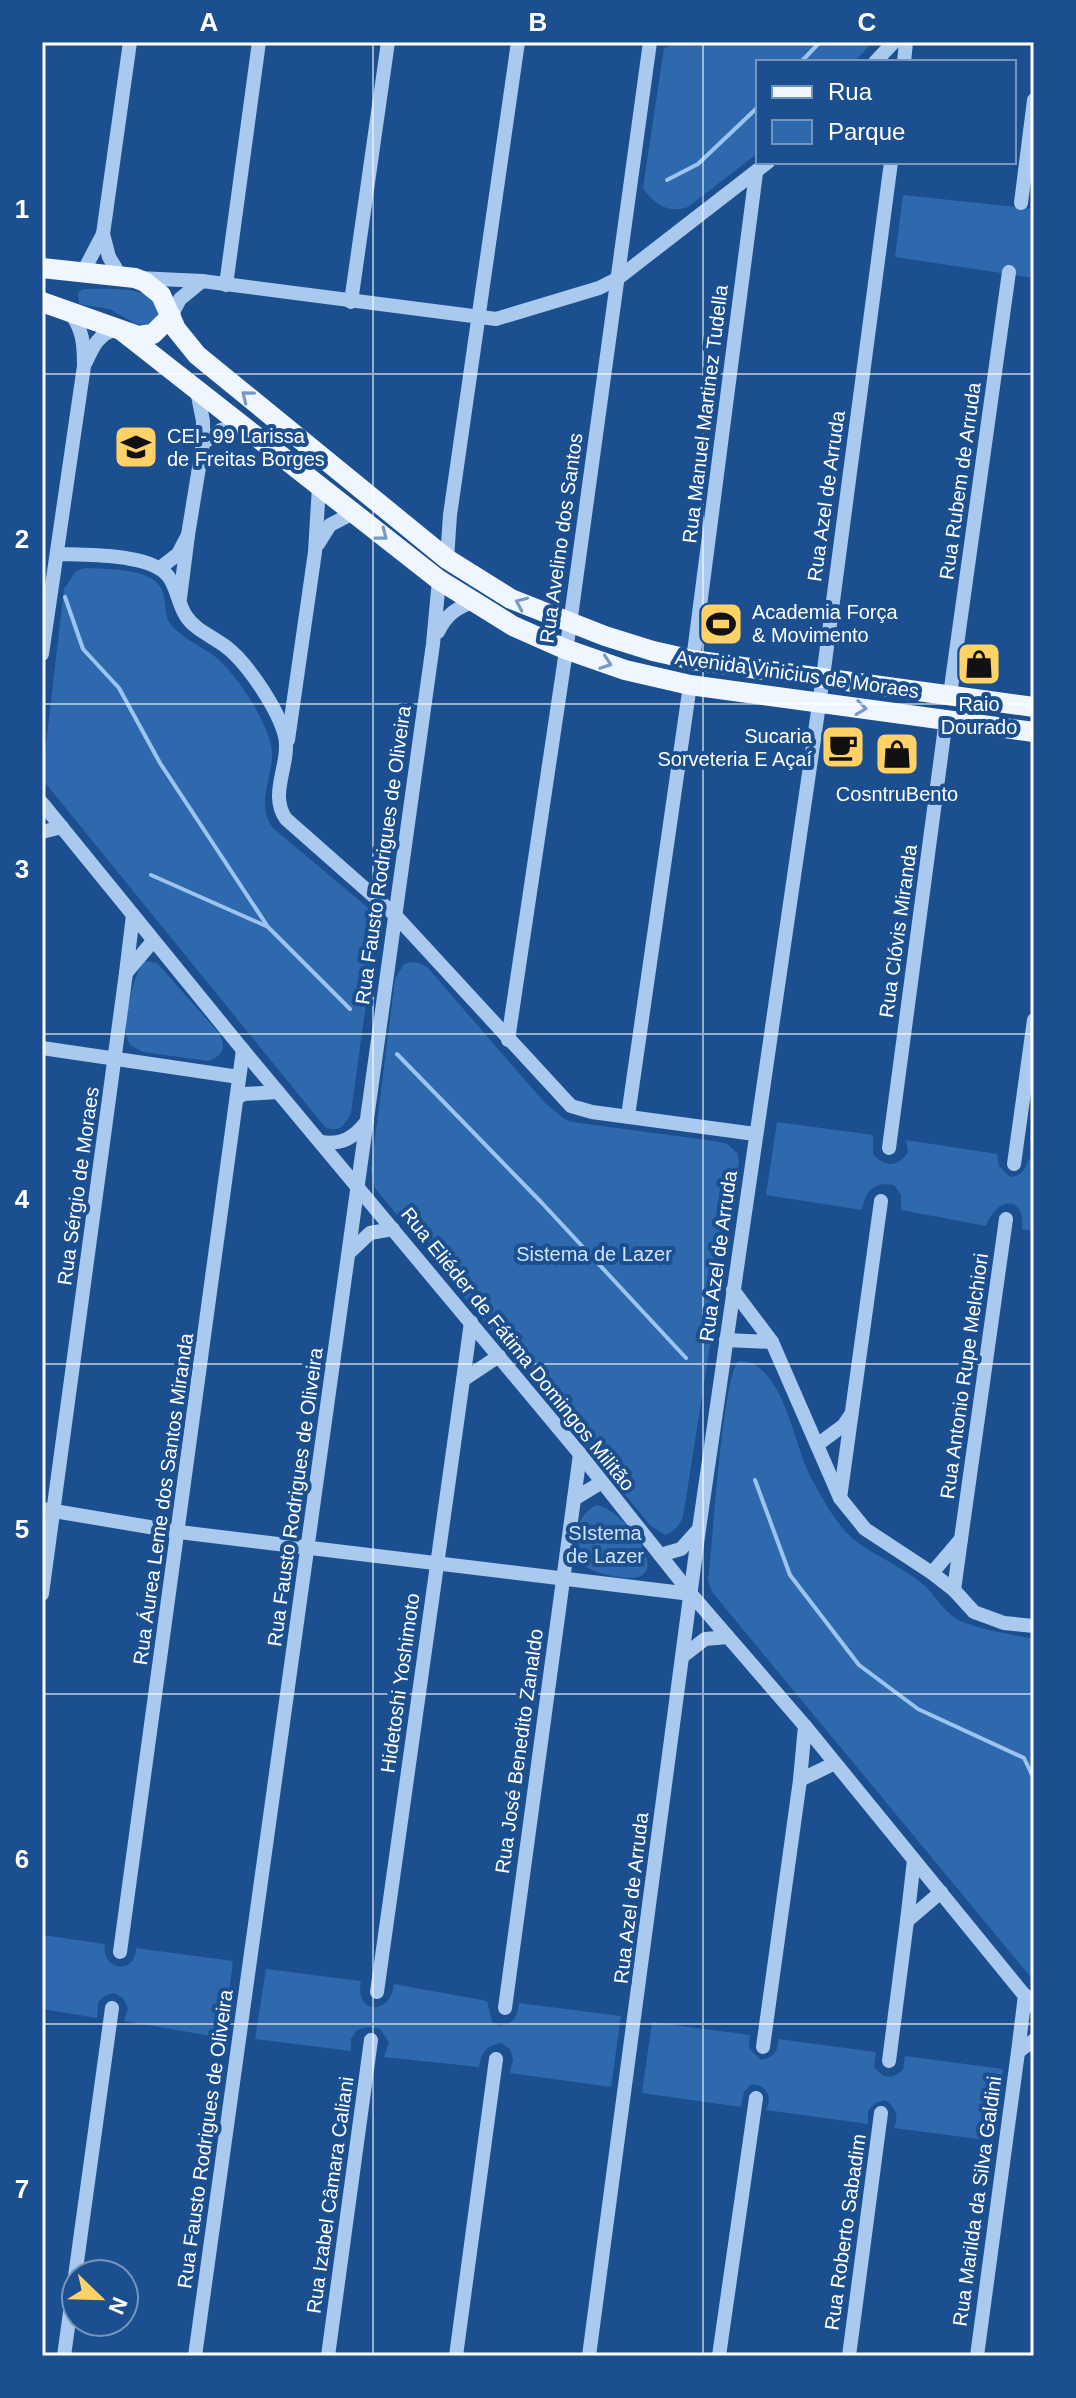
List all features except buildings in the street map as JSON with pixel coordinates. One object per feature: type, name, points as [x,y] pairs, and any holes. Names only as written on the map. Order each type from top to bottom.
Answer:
[{"type":"main road","points":[[42,268],[128,277]]},
{"type":"main road","points":[[69,311],[65,298],[68,287],[82,274]]},
{"type":"main road","name":"Avenida Vinicius de Moraes","points":[[128,277],[154,287],[161,295],[180,336],[197,355],[447,559],[511,599],[570,624],[653,651],[693,660],[1034,707]]},
{"type":"main road","name":"Avenida Vinicius de Moraes","points":[[42,302],[119,330],[147,336],[160,329],[171,316]]},
{"type":"main road","name":"Avenida Vinicius de Moraes","points":[[119,330],[439,580],[513,626],[565,649],[625,670],[690,685],[1034,732]]},
{"type":"main road","points":[[319,486],[335,467]]},
{"type":"street","points":[[82,274],[103,234],[130,42]]},
{"type":"street","points":[[226,285],[259,42]]},
{"type":"street","points":[[351,302],[388,42]]},
{"type":"street","points":[[447,559],[450,515],[518,42]]},
{"type":"street","name":"Rua Avelino dos Santos","points":[[508,1040],[570,624],[650,42]]},
{"type":"street","points":[[877,60],[894,42]]},
{"type":"street","points":[[1021,203],[1034,100]]},
{"type":"street","points":[[103,234],[109,257],[128,277],[202,281],[496,319],[599,288],[617,279],[766,164]]},
{"type":"street","name":"Rua Azel de Arruda","points":[[589,2356],[699,1529],[823,677],[891,164]]},
{"type":"street","name":"Rua Manuel Martinez Tudella","points":[[693,660],[756,173]]},
{"type":"street","name":"Rua Rubem de Arruda","points":[[950,695],[1009,272]]},
{"type":"street","points":[[171,316],[180,299],[202,281]]},
{"type":"street","points":[[42,654],[46,604],[58,554],[84,366],[84,339],[69,311]]},
{"type":"street","points":[[84,366],[98,340],[108,331],[119,330]]},
{"type":"street","points":[[179,602],[203,443],[203,421],[197,390]]},
{"type":"street","points":[[203,443],[212,434],[242,426]]},
{"type":"street","points":[[319,486],[315,552],[278,799],[286,819],[395,915],[571,1106],[592,1112],[755,1134]]},
{"type":"street","points":[[315,552],[330,525],[353,513]]},
{"type":"street","points":[[426,542],[441,531],[450,515]]},
{"type":"street","points":[[160,568],[178,554],[188,535]]},
{"type":"street","points":[[58,554],[121,558],[160,568],[172,582],[187,619],[224,645],[244,665],[274,710],[287,748]]},
{"type":"street","name":"Rua Fausto Rodrigues de Oliveira","points":[[195,2356],[433,644],[439,580]]},
{"type":"street","name":"Rua Fausto Rodrigues de Oliveira","points":[[433,644],[444,620],[452,612],[473,602]]},
{"type":"street","points":[[628,1116],[690,685]]},
{"type":"street","name":"Rua Clóvis Miranda","points":[[889,1148],[946,719]]},
{"type":"street","name":"Rua Eliéder de Fátima Domingos Militão","points":[[42,803],[243,1050],[580,1454],[691,1594],[805,1726],[1030,2001]]},
{"type":"street","points":[[42,832],[62,827]]},
{"type":"street","name":"Rua Sérgio de Moraes","points":[[42,1594],[48,1510],[115,1058],[133,915]]},
{"type":"street","points":[[126,973],[153,941]]},
{"type":"street","points":[[1014,1164],[1034,1020]]},
{"type":"street","points":[[42,1048],[239,1077]]},
{"type":"street","name":"Rua Áurea Leme dos Santos Miranda","points":[[120,1952],[243,1050]]},
{"type":"street","points":[[237,1098],[244,1094],[278,1092]]},
{"type":"street","points":[[321,1142],[336,1144],[349,1139],[367,1121]]},
{"type":"street","points":[[840,1498],[881,1201]]},
{"type":"street","name":"Rua Antonio Rupe Melchiori","points":[[954,1590],[1006,1219]]},
{"type":"street","points":[[349,1253],[370,1233],[393,1229]]},
{"type":"street","points":[[733,1290],[772,1342],[840,1498],[865,1529],[932,1573],[954,1590],[974,1612],[1004,1623],[1034,1626]]},
{"type":"street","name":"Hidetoshi Yoshimoto","points":[[377,1992],[471,1322]]},
{"type":"street","points":[[726,1340],[772,1342]]},
{"type":"street","points":[[463,1380],[499,1356]]},
{"type":"street","points":[[820,1452],[852,1412]]},
{"type":"street","points":[[820,1452],[830,1459],[847,1450]]},
{"type":"street","name":"Rua José Benedito Zanaldo","points":[[505,2008],[580,1454]]},
{"type":"street","points":[[574,1499],[602,1482]]},
{"type":"street","points":[[48,1510],[179,1532],[691,1594]]},
{"type":"street","points":[[660,1555],[681,1549],[699,1529]]},
{"type":"street","points":[[932,1573],[961,1539]]},
{"type":"street","points":[[683,1656],[705,1639],[728,1637]]},
{"type":"street","points":[[763,2047],[805,1726]]},
{"type":"street","points":[[800,1780],[833,1764]]},
{"type":"street","points":[[889,2061],[914,1860]]},
{"type":"street","points":[[907,1921],[941,1892]]},
{"type":"street","name":"Rua Marilda da Silva Galdini","points":[[977,2356],[1018,2052],[1030,2001]]},
{"type":"street","points":[[64,2356],[112,2008]]},
{"type":"street","name":"Rua Izabel Câmara Caliani","points":[[328,2356],[371,2040]]},
{"type":"street","name":"Rua Marilda da Silva Galdini","points":[[1018,2052],[1034,2040]]},
{"type":"street","points":[[456,2356],[496,2059]]},
{"type":"street","points":[[719,2356],[756,2098]]},
{"type":"street","name":"Rua Roberto Sabadim","points":[[849,2356],[881,2113]]},
{"type":"green space","points":[[677,42],[873,42],[856,60],[756,60],[756,155],[688,207],[681,209],[657,203],[643,188],[664,48]]},
{"type":"green space","points":[[903,195],[1034,209],[1034,278],[895,257]]},
{"type":"green space","points":[[84,289],[122,289],[142,293],[155,301],[159,314],[148,326],[134,323],[110,309],[79,304],[78,292]]},
{"type":"green space","points":[[85,568],[132,572],[156,582],[163,593],[172,626],[225,666],[250,698],[263,723],[272,756],[265,808],[273,828],[373,912],[376,931],[351,1113],[344,1125],[337,1129],[325,1127],[42,779],[64,589],[76,571]]},
{"type":"green space","points":[[145,961],[157,963],[218,1032],[223,1046],[218,1056],[208,1061],[143,1052],[130,1045],[126,1032],[129,1005],[137,974]]},
{"type":"green space","name":"Sistema de Lazer","points":[[410,962],[427,967],[544,1102],[563,1118],[572,1122],[714,1141],[727,1144],[737,1153],[739,1161],[683,1517],[676,1528],[665,1535],[650,1525],[375,1188],[371,1171],[395,979],[403,965]]},
{"type":"green space","points":[[777,1122],[873,1135],[873,1154],[891,1164],[900,1161],[908,1152],[906,1140],[997,1154],[999,1166],[1010,1177],[1020,1174],[1029,1159],[1034,1159],[1034,1231],[1022,1229],[1020,1210],[1010,1204],[997,1209],[986,1226],[901,1210],[901,1195],[894,1185],[887,1184],[872,1189],[865,1198],[862,1210],[766,1195]]},
{"type":"green space","points":[[738,1361],[753,1364],[766,1374],[776,1389],[811,1478],[850,1536],[916,1579],[957,1619],[980,1628],[1034,1639],[1034,1981],[712,1592],[708,1580],[719,1464],[727,1399]]},
{"type":"green space","name":"SIstema de Lazer","points":[[597,1505],[621,1520],[642,1547],[647,1560],[646,1571],[638,1577],[604,1574],[579,1563],[577,1530],[584,1515]]},
{"type":"green space","points":[[42,1935],[105,1944],[108,1960],[119,1967],[131,1963],[136,1948],[233,1961],[223,2038],[124,2021],[128,2008],[123,1998],[114,1993],[98,2002],[97,2018],[42,2009]]},
{"type":"green space","points":[[266,1969],[361,1981],[363,2000],[374,2007],[387,2002],[394,1984],[487,2001],[492,2022],[500,2026],[514,2019],[519,2003],[621,2016],[611,2087],[510,2073],[513,2059],[510,2049],[501,2043],[485,2050],[479,2067],[384,2057],[389,2042],[380,2029],[368,2027],[357,2030],[351,2039],[351,2051],[255,2039]]},
{"type":"green space","points":[[652,2022],[750,2035],[749,2048],[761,2060],[774,2053],[778,2039],[876,2052],[874,2067],[888,2077],[903,2070],[905,2056],[1003,2069],[993,2141],[894,2128],[896,2112],[885,2100],[875,2103],[868,2111],[868,2124],[766,2110],[769,2100],[767,2092],[756,2085],[750,2085],[744,2092],[741,2107],[642,2093]]},
{"type":"waterway","points":[[803,60],[820,42]]},
{"type":"waterway","points":[[667,180],[698,164],[756,109]]},
{"type":"waterway","points":[[65,597],[83,649],[119,688],[160,763],[268,927],[350,1009]]},
{"type":"waterway","points":[[151,875],[266,926]]},
{"type":"waterway","points":[[397,1054],[542,1203],[686,1358]]},
{"type":"waterway","points":[[755,1480],[790,1575],[859,1665],[918,1709],[1024,1758],[1034,1779]]},
{"type":"place","name":"CEI- 99 Larissa de Freitas Borges","points":[[136,447]]},
{"type":"place","name":"Academia Força & Movimento","points":[[721,624]]},
{"type":"place","name":"Raio Dourado","points":[[979,664]]},
{"type":"place","name":"Sucaria Sorveteria E Açaí","points":[[843,747]]},
{"type":"place","name":"CosntruBento","points":[[897,754]]}]
